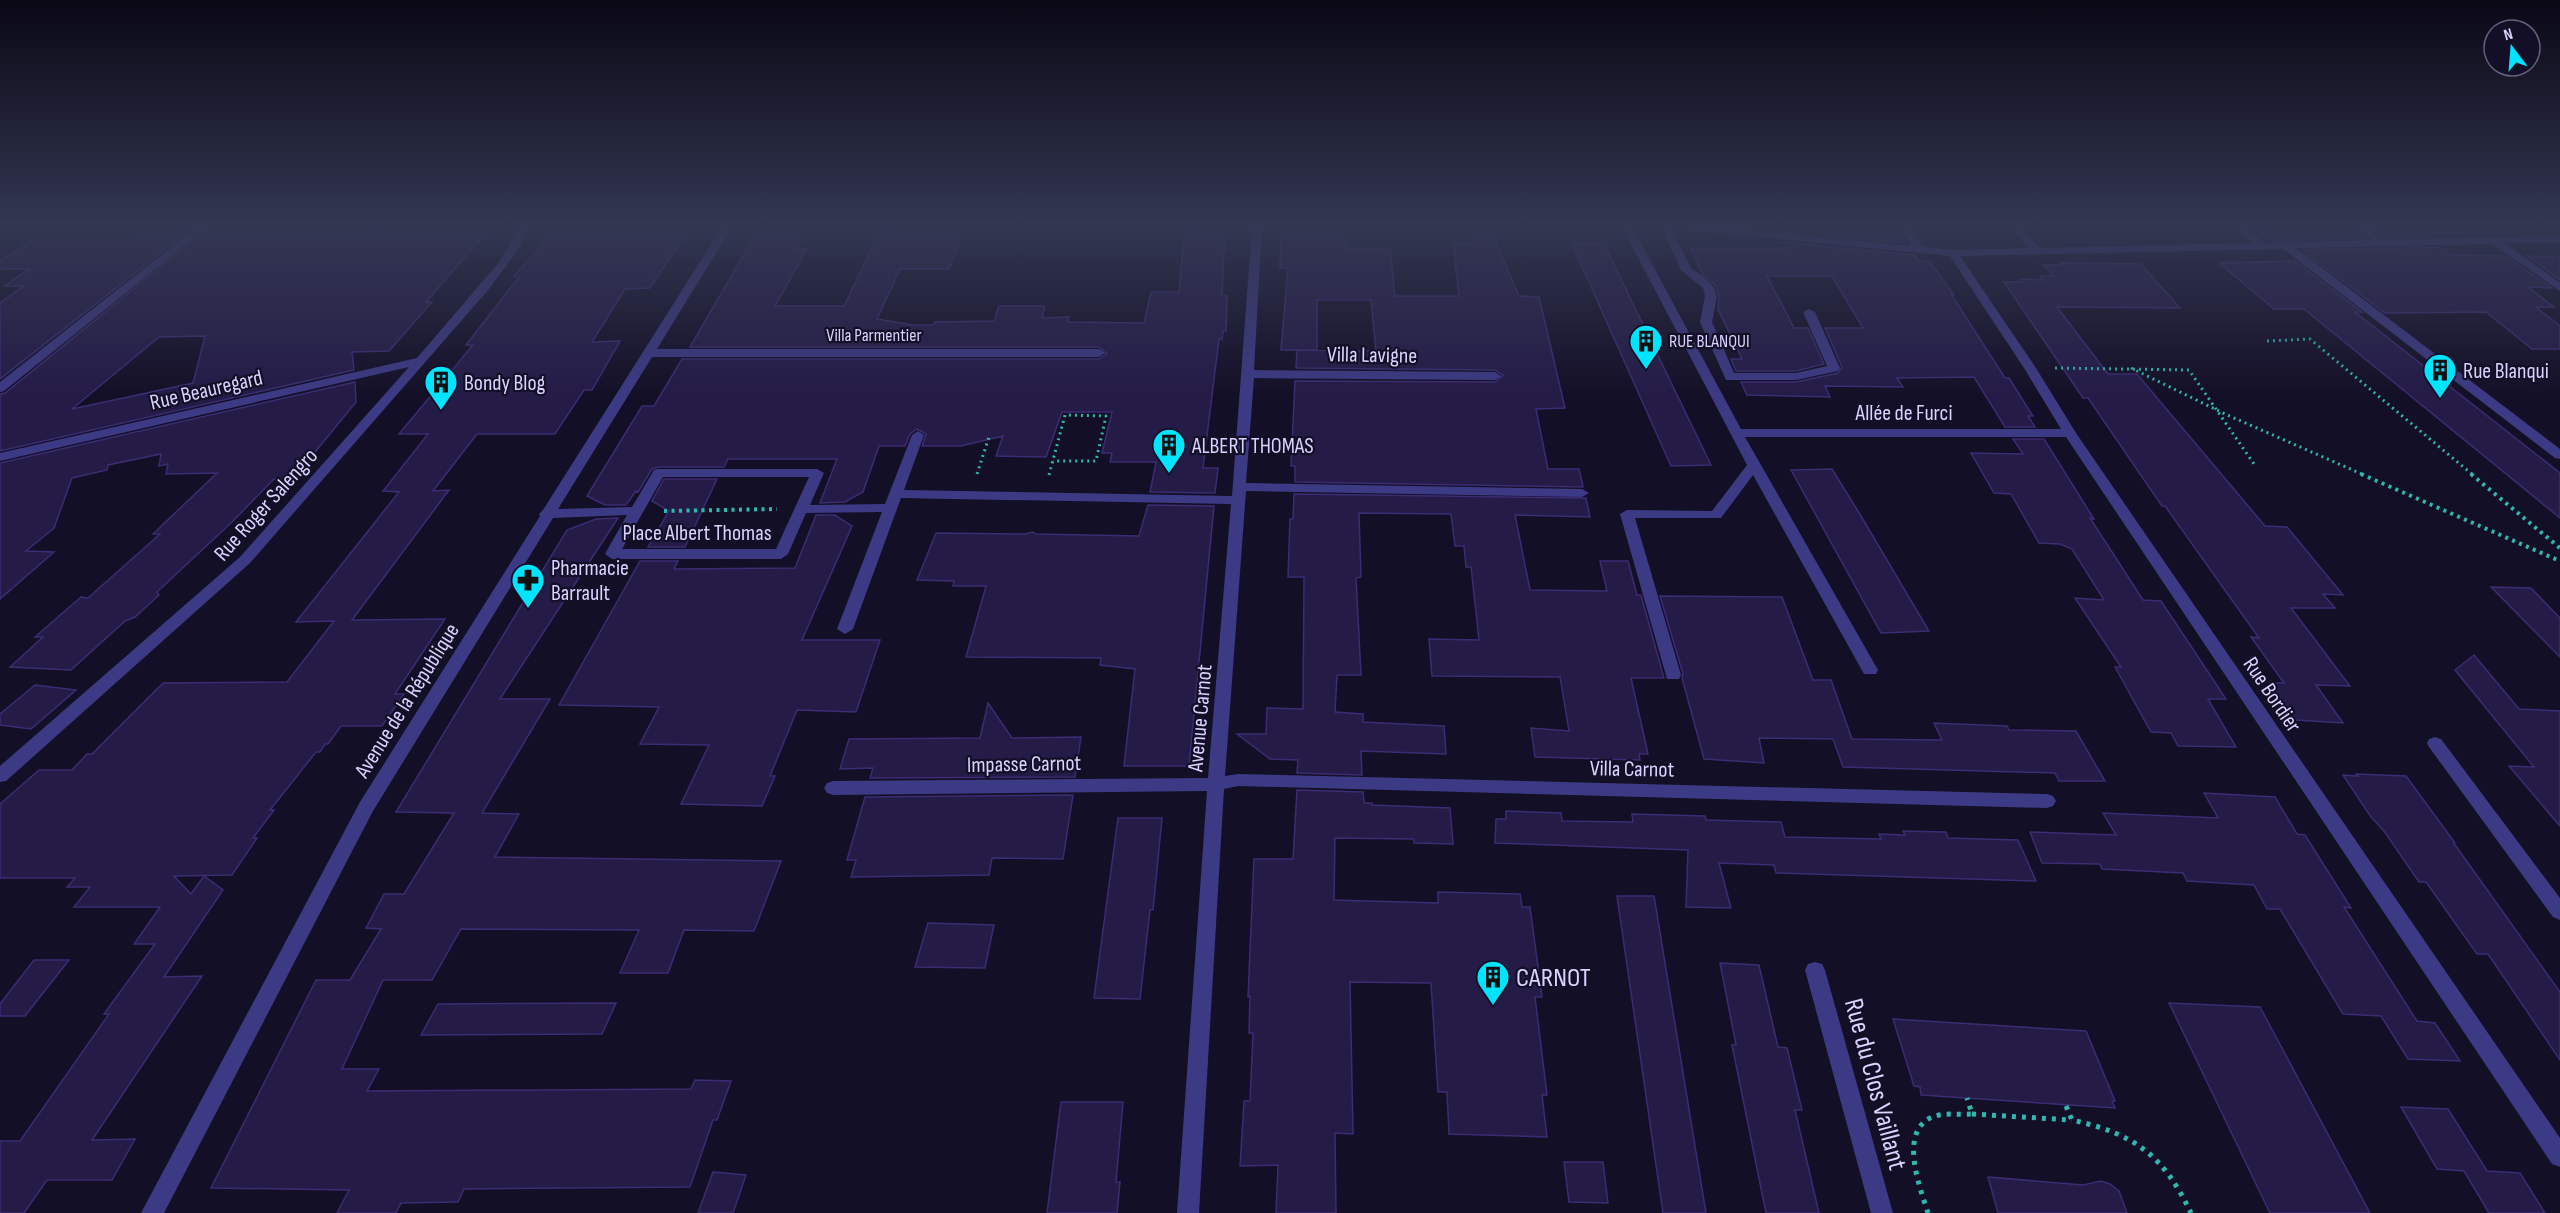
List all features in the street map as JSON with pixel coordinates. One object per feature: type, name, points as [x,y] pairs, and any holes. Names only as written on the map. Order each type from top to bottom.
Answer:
[{"type":"street","points":[[0,388],[132,284]]},
{"type":"street","name":"Rue Roger Salengro","points":[[0,776],[245,560],[422,362],[486,284]]},
{"type":"street","name":"Avenue de la République","points":[[152,1213],[366,807],[546,514],[692,284]]},
{"type":"street","name":"Avenue Carnot","points":[[1188,1213],[1216,784],[1254,284]]},
{"type":"street","points":[[1657,284],[1754,465],[1870,670]]},
{"type":"street","points":[[1705,284],[1711,296],[1706,322],[1730,377],[1798,375],[1823,372],[1834,368],[1809,312]]},
{"type":"street","name":"Rue Bordier","points":[[1973,284],[2030,368],[2070,434],[2560,1157]]},
{"type":"street","points":[[2335,284],[2560,455]]},
{"type":"street","name":"Villa Parmentier","points":[[649,353],[1099,353]]},
{"type":"street","name":"Rue Beauregard","points":[[0,457],[422,362]]},
{"type":"street","name":"Villa Lavigne","points":[[1248,374],[1495,376]]},
{"type":"street","name":"Allée de Furci","points":[[1738,433],[2070,434]]},
{"type":"street","points":[[845,629],[918,435]]},
{"type":"street","points":[[1673,675],[1627,514],[1716,514],[1754,465]]},
{"type":"street","name":"Place Albert Thomas","points":[[658,473],[817,473],[781,554],[612,554],[637,511],[658,473]]},
{"type":"street","points":[[896,494],[1044,496],[1239,493],[1582,493]]},
{"type":"street","points":[[801,509],[890,508]]},
{"type":"street","points":[[546,514],[637,511]]},
{"type":"street","points":[[2435,743],[2560,912]]},
{"type":"street","name":"Villa Carnot","points":[[1216,784],[1238,780],[2047,801]]},
{"type":"street","name":"Impasse Carnot","points":[[833,788],[1216,784]]},
{"type":"street","name":"Rue du Clos Vaillant","points":[[1815,970],[1882,1213]]},
{"type":"path","points":[[2267,341],[2310,339],[2560,548]]},
{"type":"path","points":[[2030,368],[2189,370],[2254,464]]},
{"type":"path","points":[[2131,368],[2225,414],[2560,561]]},
{"type":"path","points":[[1044,496],[1053,461],[1065,415],[1107,416],[1096,461],[1053,461]]},
{"type":"path","points":[[970,495],[989,437]]},
{"type":"path","name":"Place Albert Thomas","points":[[637,511],[801,509]]},
{"type":"path","points":[[1967,1098],[1972,1114]]},
{"type":"path","points":[[2066,1106],[2072,1120]]},
{"type":"path","points":[[1928,1213],[1912,1153],[1917,1132],[1927,1119],[1944,1115],[1972,1114],[2072,1120],[2103,1126],[2128,1137],[2150,1151],[2167,1169],[2182,1192],[2191,1213]]},
{"type":"building","points":[[8,284],[122,284],[0,379],[0,303],[23,286],[4,286]]},
{"type":"building","points":[[140,284],[442,284],[426,302],[432,302],[389,351],[352,352],[354,370],[0,451],[0,394],[5,393]],"holes":[[[205,336],[193,383],[72,409],[159,337]]]},
{"type":"building","points":[[514,284],[653,284],[650,288],[625,289],[592,342],[620,341],[592,390],[584,390],[555,434],[477,434],[433,491],[449,490],[352,620],[445,619],[395,694],[404,694],[382,726],[341,726],[328,744],[325,744],[320,752],[316,752],[270,810],[274,810],[253,838],[257,838],[232,875],[174,876],[191,894],[204,876],[223,890],[164,977],[202,976],[92,1140],[135,1139],[112,1180],[47,1180],[24,1213],[0,1213],[0,1141],[20,1141],[109,1014],[104,1014],[155,944],[134,944],[160,907],[74,907],[90,887],[67,887],[75,878],[0,878],[0,804],[39,770],[72,770],[87,754],[92,754],[163,683],[287,682],[334,621],[296,622],[399,492],[383,491],[428,434],[399,434],[473,345],[466,345]]},
{"type":"building","points":[[727,284],[788,284],[775,306],[844,306],[855,284],[893,284],[877,319],[912,325],[933,325],[935,322],[994,321],[999,306],[1045,306],[1042,318],[1069,317],[1068,322],[1144,323],[1151,292],[1179,292],[1180,284],[1223,284],[1222,296],[1227,296],[1226,331],[1223,331],[1222,339],[1219,339],[1203,468],[1218,468],[1215,493],[1150,492],[1156,462],[1110,462],[1112,453],[1102,453],[1112,412],[1062,412],[1046,457],[996,456],[1003,436],[961,446],[922,446],[926,434],[917,429],[910,434],[905,446],[879,446],[863,492],[845,502],[820,503],[837,459],[728,459],[724,467],[659,467],[652,469],[638,492],[636,491],[626,505],[605,505],[587,496],[642,406],[654,406],[682,359],[1099,359],[1107,354],[1099,347],[690,347]]},
{"type":"building","points":[[1287,284],[1394,284],[1395,296],[1459,296],[1458,284],[1514,284],[1519,296],[1539,297],[1565,408],[1536,409],[1548,469],[1579,469],[1583,487],[1295,482],[1295,466],[1291,466],[1295,381],[1495,382],[1503,375],[1495,370],[1296,368],[1297,350],[1281,350]],"holes":[[[1317,300],[1371,300],[1376,351],[1297,350],[1317,350]]]},
{"type":"building","name":"RUE BLANQUI","points":[[1590,284],[1623,284],[1711,465],[1671,466]]},
{"type":"building","points":[[1713,284],[1771,284],[1794,328],[1808,328],[1824,364],[1796,371],[1736,371],[1731,359],[1742,359],[1718,309],[1719,295]]},
{"type":"building","points":[[1837,284],[1946,284],[2005,378],[2009,378],[2033,416],[2028,416],[2035,427],[2005,427],[1974,377],[1897,378],[1903,387],[1825,386],[1830,397],[1747,395],[1741,382],[1796,382],[1838,373],[1842,367],[1825,328],[1863,328]]},
{"type":"building","points":[[2005,284],[2158,284],[2180,308],[2057,307],[2108,374],[2137,374],[2265,526],[2287,527],[2343,595],[2323,594],[2335,608],[2291,608],[2350,686],[2316,685],[2343,723],[2296,720],[2270,683],[2284,683],[2251,637],[2259,638],[2165,506],[2162,506],[2088,398],[2083,398]]},
{"type":"building","name":"Rue Blanqui","points":[[2244,284],[2325,284],[2362,312],[2355,312],[2560,473],[2560,518],[2304,309],[2274,309]]},
{"type":"building","points":[[2346,284],[2546,284],[2552,288],[2528,287],[2554,307],[2536,307],[2560,326],[2560,349],[2532,349],[2486,312],[2385,313]]},
{"type":"building","points":[[355,382],[356,402],[293,479],[274,479],[157,592],[159,595],[135,617],[125,621],[71,670],[10,667],[43,637],[35,637],[81,597],[88,598],[160,534],[153,534],[217,473],[166,474],[168,464],[159,466],[161,454],[108,465],[107,470],[72,478],[54,528],[26,551],[54,552],[0,599],[0,463]]},
{"type":"building","points":[[2013,439],[2044,439],[2094,519],[2090,518],[2143,600],[2161,601],[2226,699],[2208,699],[2236,747],[2178,746],[2171,733],[2151,732],[2115,667],[2121,667],[2075,598],[2104,600],[2072,549],[2060,544],[2039,543],[2011,494],[1994,493],[1971,453],[2023,454]]},
{"type":"building","points":[[1832,469],[1929,631],[1881,633],[1791,470]]},
{"type":"building","points":[[664,479],[717,479],[685,547],[648,547],[669,511],[652,501]]},
{"type":"building","points":[[1294,494],[1586,498],[1590,517],[1515,515],[1530,590],[1607,591],[1600,561],[1628,561],[1637,595],[1641,595],[1664,678],[1631,678],[1648,754],[1639,754],[1640,760],[1535,757],[1531,728],[1569,731],[1560,677],[1432,676],[1429,639],[1479,640],[1471,567],[1466,567],[1464,546],[1455,546],[1451,514],[1359,513],[1361,577],[1356,578],[1361,675],[1337,675],[1335,712],[1363,714],[1363,722],[1444,726],[1446,754],[1361,751],[1362,775],[1297,773],[1298,760],[1270,759],[1237,734],[1266,734],[1267,708],[1303,709],[1304,577],[1288,577],[1290,519],[1293,519]]},
{"type":"building","points":[[1148,505],[1214,506],[1189,766],[1124,766],[1135,669],[1100,665],[1101,658],[966,657],[986,586],[953,586],[954,581],[917,580],[936,533],[1025,534],[1033,532],[1036,534],[1139,536]]},
{"type":"building","points":[[816,515],[835,515],[852,526],[802,640],[880,640],[856,712],[797,710],[770,776],[775,776],[762,806],[681,804],[709,745],[640,744],[659,707],[559,705],[640,561],[678,561],[674,569],[795,568]]},
{"type":"building","points":[[618,518],[500,699],[550,699],[482,813],[519,814],[495,857],[781,861],[754,931],[684,930],[668,973],[620,973],[639,930],[461,929],[432,980],[383,980],[342,1069],[379,1069],[367,1091],[691,1089],[695,1080],[731,1081],[717,1120],[713,1120],[690,1187],[464,1189],[458,1202],[401,1203],[396,1213],[337,1213],[349,1190],[211,1188],[316,980],[350,980],[381,929],[366,928],[384,894],[404,894],[454,813],[396,812],[567,530],[596,519]]},
{"type":"building","points":[[2491,587],[2531,588],[2560,618],[2560,657]]},
{"type":"building","points":[[1660,596],[1782,597],[1813,680],[1831,680],[1852,739],[1942,740],[1934,723],[2007,726],[2009,730],[2076,731],[2105,781],[2059,781],[2055,773],[1843,767],[1833,739],[1759,738],[1764,763],[1704,759],[1682,678],[1683,674]]},
{"type":"building","points":[[2474,655],[2519,709],[2560,711],[2560,826],[2509,766],[2534,767],[2455,670]]},
{"type":"building","points":[[35,685],[76,690],[31,729],[0,725],[0,714]]},
{"type":"building","points":[[988,703],[1012,738],[1081,737],[1075,777],[870,778],[873,768],[840,769],[849,739],[980,738]]},
{"type":"building","points":[[2356,774],[2406,776],[2455,843],[2453,842],[2560,992],[2560,1060],[2488,954],[2477,954],[2426,882],[2419,882],[2343,775],[2358,776]]},
{"type":"building","name":"CARNOT","points":[[1297,790],[1363,792],[1364,803],[1372,803],[1372,805],[1450,808],[1453,844],[1414,843],[1414,839],[1335,838],[1334,900],[1438,903],[1438,892],[1520,894],[1522,907],[1530,907],[1542,997],[1535,997],[1547,1095],[1542,1095],[1547,1137],[1449,1134],[1447,1092],[1438,1092],[1431,983],[1350,982],[1353,1134],[1335,1133],[1336,1213],[1276,1213],[1278,1165],[1240,1166],[1244,1101],[1250,1101],[1253,1033],[1249,1033],[1250,996],[1248,997],[1254,859],[1293,859]]},
{"type":"building","points":[[2204,793],[2275,797],[2297,834],[2305,835],[2351,908],[2344,907],[2417,1021],[2435,1023],[2460,1061],[2408,1059],[2381,1016],[2343,1014],[2280,909],[2267,909],[2254,885],[2187,881],[2183,873],[2102,869],[2100,864],[2042,863],[2030,832],[2116,835],[2103,813],[2218,818]]},
{"type":"building","points":[[1073,795],[1063,859],[992,858],[989,875],[851,877],[856,860],[847,860],[865,797]]},
{"type":"building","points":[[1506,811],[1561,813],[1562,821],[1633,822],[1632,814],[1705,816],[1706,820],[1781,822],[1785,837],[1881,839],[1879,834],[1905,835],[1903,831],[1946,832],[1948,838],[2018,840],[2036,881],[1776,873],[1774,865],[1719,863],[1731,908],[1686,907],[1688,850],[1495,843],[1496,819],[1506,819]]},
{"type":"building","points":[[1118,818],[1162,818],[1153,910],[1150,910],[1140,999],[1094,998]]},
{"type":"building","points":[[1617,896],[1654,896],[1706,1213],[1663,1213]]},
{"type":"building","points":[[928,923],[994,925],[985,968],[915,967]]},
{"type":"building","points":[[34,960],[69,960],[25,1016],[0,1016],[0,1004]]},
{"type":"building","points":[[1720,963],[1759,965],[1778,1047],[1787,1048],[1802,1110],[1795,1110],[1819,1213],[1766,1213],[1732,1045],[1736,1045]]},
{"type":"building","points":[[616,1003],[602,1034],[421,1035],[438,1004]]},
{"type":"building","points":[[2169,1003],[2260,1007],[2370,1213],[2270,1213]]},
{"type":"building","points":[[1893,1019],[2086,1031],[2115,1101],[2112,1101],[2115,1108],[1921,1095],[1920,1087],[1914,1086]]},
{"type":"building","points":[[1061,1102],[1123,1102],[1116,1182],[1120,1182],[1117,1213],[1047,1213]]},
{"type":"building","points":[[2401,1107],[2448,1109],[2487,1171],[2520,1173],[2545,1213],[2489,1213],[2464,1171],[2437,1169]]},
{"type":"building","points":[[1564,1162],[1603,1162],[1608,1203],[1569,1202]]},
{"type":"building","points":[[713,1172],[746,1175],[733,1213],[698,1213]]},
{"type":"building","points":[[1988,1177],[2083,1185],[2101,1181],[2119,1191],[2127,1213],[1998,1213]]},
{"type":"place","name":"RUE BLANQUI","points":[[1646,370]]},
{"type":"place","name":"Rue Blanqui","points":[[2440,399]]},
{"type":"place","name":"Bondy Blog","points":[[441,411]]},
{"type":"place","name":"ALBERT THOMAS","points":[[1169,474]]},
{"type":"place","name":"Pharmacie Barrault","points":[[528,609]]},
{"type":"place","name":"CARNOT","points":[[1493,1006]]}]
